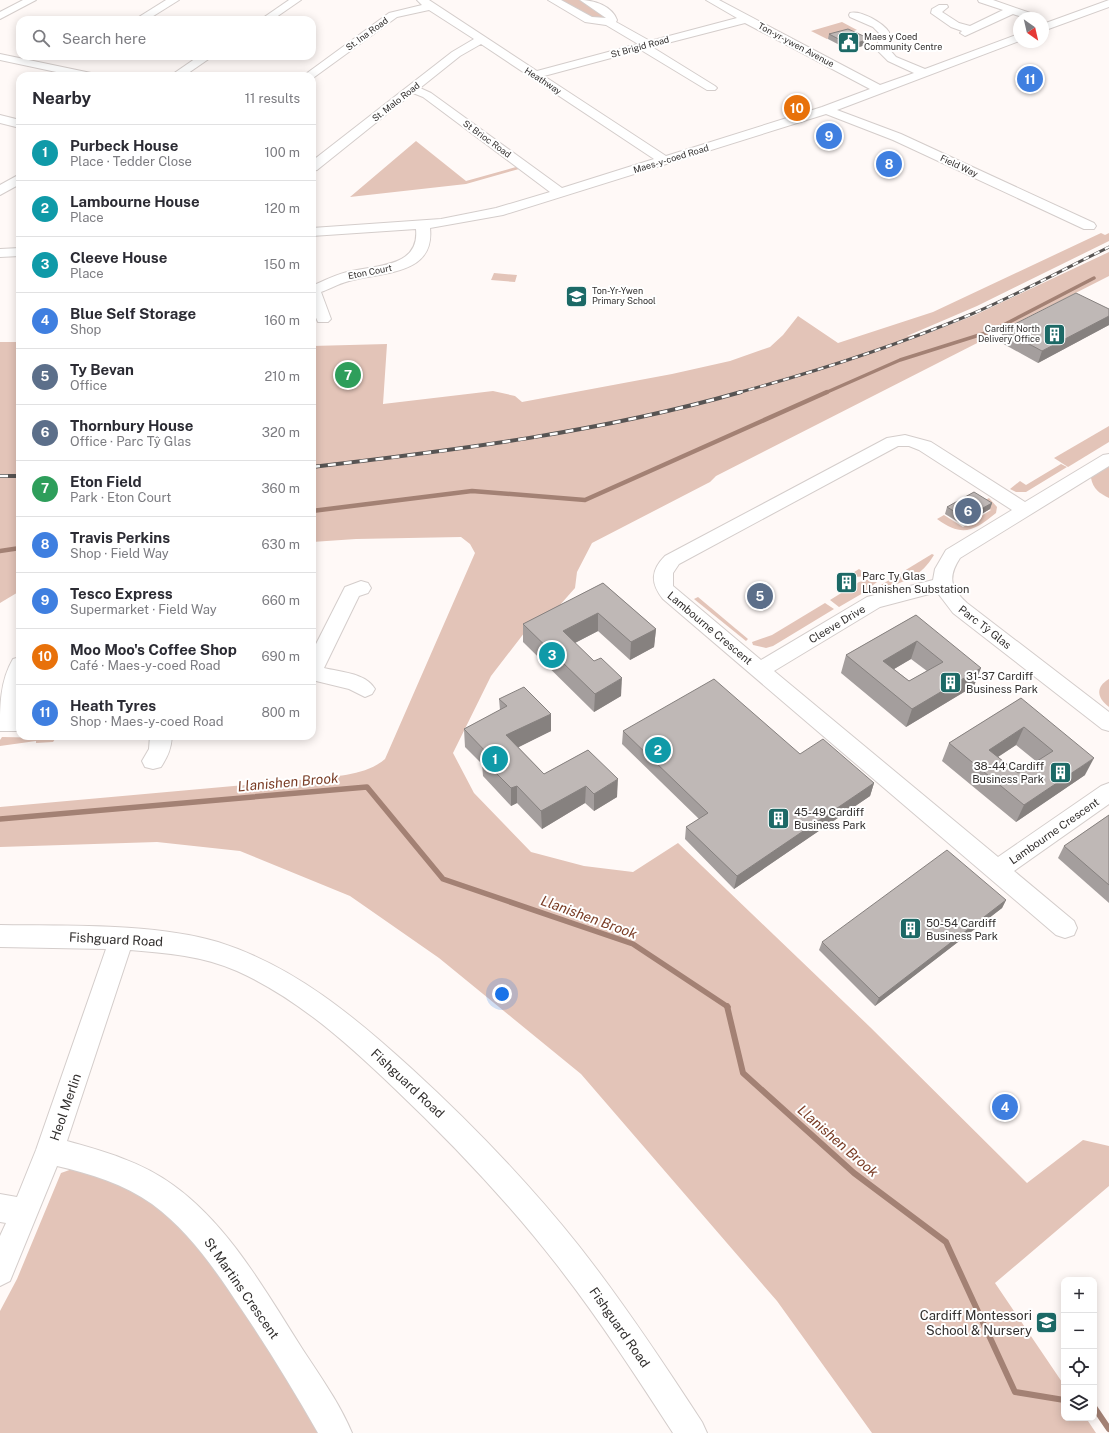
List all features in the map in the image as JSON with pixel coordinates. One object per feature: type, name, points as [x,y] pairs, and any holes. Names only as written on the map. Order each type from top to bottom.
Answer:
[{"type":"street","points":[[0,16],[31,0]]},
{"type":"street","points":[[146,16],[174,0]]},
{"type":"street","points":[[271,16],[296,0]]},
{"type":"street","points":[[553,0],[585,18],[600,23],[609,22],[711,88]]},
{"type":"street","points":[[585,0],[610,15],[612,20],[609,22]]},
{"type":"street","name":"Ton-yr-ywen Avenue","points":[[711,0],[881,90]]},
{"type":"street","points":[[983,0],[1018,12]]},
{"type":"street","name":"Heathway","points":[[426,3],[665,161]]},
{"type":"street","name":"St. Ina Road","points":[[315,72],[393,16],[426,3]]},
{"type":"street","points":[[1049,23],[1109,3]]},
{"type":"street","points":[[943,8],[936,11],[936,13],[968,31],[1012,10]]},
{"type":"street","points":[[854,14],[877,25],[884,32],[883,50],[889,57],[925,73]]},
{"type":"street","name":"St Brigid Road","points":[[534,75],[747,19]]},
{"type":"street","name":"Maes-y-coed Road","points":[[316,232],[423,225],[484,215],[665,161],[826,110],[1013,39]]},
{"type":"street","name":"St. Malo Road","points":[[316,164],[456,54],[471,44],[482,40]]},
{"type":"street","points":[[0,57],[72,72]]},
{"type":"street","points":[[54,68],[68,60]]},
{"type":"street","points":[[182,72],[201,60]]},
{"type":"street","name":"St Brioc Road","points":[[413,89],[427,95],[560,193]]},
{"type":"street","name":"Field Way","points":[[826,110],[897,137],[1089,226]]},
{"type":"street","points":[[0,119],[16,123]]},
{"type":"street","points":[[1,190],[16,181]]},
{"type":"street","name":"Eton Court","points":[[316,289],[349,276],[392,269],[402,265],[415,256],[425,242],[423,225]]},
{"type":"street","points":[[0,253],[16,252]]},
{"type":"street","name":"Eton Court","points":[[316,299],[323,319]]},
{"type":"street","name":"Lambourne Crescent","points":[[1025,510],[925,446],[911,440],[900,440],[893,442],[672,560],[662,572],[661,578],[664,588],[1066,928]]},
{"type":"street","points":[[942,584],[942,573],[946,563],[953,554],[1109,459]]},
{"type":"street","name":"Cleeve Drive","points":[[760,670],[874,602],[942,584]]},
{"type":"street","name":"Parc Tŷ Glas","points":[[942,584],[948,595],[960,608],[1109,723]]},
{"type":"street","points":[[316,665],[352,592],[361,588]]},
{"type":"street","points":[[316,674],[355,683],[365,689]]},
{"type":"street","points":[[8,723],[16,684]]},
{"type":"street","points":[[153,761],[160,750],[161,740]]},
{"type":"street","name":"Lambourne Crescent","points":[[998,870],[1109,792]]},
{"type":"street","name":"Fishguard Road","points":[[0,936],[66,936],[168,942],[219,954],[259,969],[304,996],[380,1058],[471,1143],[542,1223],[595,1290],[691,1433]]},
{"type":"street","name":"Heol Merlin","points":[[0,1271],[13,1210],[50,1151],[122,939]]},
{"type":"street","name":"St Martins Crescent","points":[[50,1151],[110,1167],[161,1193],[196,1223],[233,1270],[264,1315],[336,1433]]},
{"type":"shaded area","points":[[556,0],[582,0],[606,14],[609,19],[599,21]]},
{"type":"shaded area","points":[[842,22],[857,30],[827,39],[811,31]]},
{"type":"shaded area","points":[[416,141],[466,181],[516,167],[519,169],[466,184],[350,197]]},
{"type":"shaded area","points":[[1101,233],[1105,235],[1109,233],[1109,241],[977,306],[907,336],[926,334],[975,315],[1109,252],[1109,276],[716,476],[710,482],[592,543],[577,572],[575,588],[552,614],[528,628],[491,676],[453,753],[474,793],[531,852],[584,866],[633,872],[678,843],[870,1027],[1027,1183],[1083,1140],[1109,1146],[1109,1186],[995,1283],[1061,1381],[1061,1421],[1088,1421],[1096,1433],[872,1433],[777,1301],[581,1074],[439,958],[350,896],[240,851],[157,842],[0,847],[0,807],[339,776],[368,769],[385,759],[475,553],[470,544],[461,537],[356,539],[316,542],[316,346],[387,344],[383,404],[493,391],[515,396],[522,402],[672,374],[730,361],[770,347],[783,335],[798,316],[838,343],[933,312]]},
{"type":"shaded area","points":[[494,273],[517,275],[515,282],[491,280]]},
{"type":"shaded area","points":[[0,342],[16,342],[16,593],[0,603]]},
{"type":"shaded area","points":[[1109,426],[1109,442],[1068,467],[1054,458]]},
{"type":"shaded area","points":[[1061,464],[1067,467],[1026,492],[1016,492],[1010,489],[1020,481],[1026,485]]},
{"type":"shaded area","points":[[1109,465],[1109,498],[1097,490],[1093,485],[1091,478],[1094,473]]},
{"type":"shaded area","points":[[989,498],[997,507],[996,513],[974,528],[961,530],[946,525],[937,519],[944,515],[963,527],[991,510],[980,503]]},
{"type":"shaded area","points":[[932,554],[934,555],[929,562],[913,577],[899,583],[883,587],[881,585]]},
{"type":"shaded area","points":[[859,569],[877,582],[873,585],[877,588],[863,593],[839,607],[830,600],[859,582],[870,579],[868,576],[855,577],[851,574]]},
{"type":"shaded area","points":[[698,597],[748,639],[746,641],[694,599]]},
{"type":"shaded area","points":[[825,603],[834,609],[773,646],[766,648],[753,645],[752,642],[772,635]]},
{"type":"shaded area","points":[[1109,679],[1109,707],[1102,700],[1099,693],[1101,685]]},
{"type":"shaded area","points":[[2,737],[16,737],[16,740],[54,740],[53,742],[36,743],[36,741],[0,746],[0,740]]},
{"type":"shaded area","points":[[75,1168],[129,1187],[185,1225],[325,1433],[0,1433],[0,1311],[17,1279],[61,1173]]},
{"type":"building","points":[[848,29],[870,39],[850,45],[829,34]]},
{"type":"building","name":"Cardiff North Delivery Office","points":[[1076,293],[1109,309],[1109,316],[1042,351],[1003,330]]},
{"type":"building","points":[[974,492],[992,503],[965,518],[947,507]]},
{"type":"building","points":[[603,583],[656,629],[631,642],[598,613],[563,631],[594,661],[601,658],[622,678],[595,694],[523,624]]},
{"type":"building","points":[[916,615],[981,668],[912,709],[846,655]],"holes":[[[917,641],[943,662],[909,681],[883,661]]]},
{"type":"building","points":[[714,679],[800,754],[823,739],[874,783],[737,876],[686,827],[708,813],[623,731]]},
{"type":"building","points":[[524,687],[551,714],[506,735],[544,774],[588,750],[618,779],[594,794],[586,786],[541,811],[517,786],[511,788],[482,759],[489,755],[464,729],[507,706],[499,699]]},
{"type":"building","points":[[1021,698],[1094,758],[1024,805],[949,743]],"holes":[[[1024,727],[1053,751],[1018,773],[989,750]]]},
{"type":"building","points":[[1109,815],[1109,885],[1064,846]]},
{"type":"building","name":"50-54 Cardiff Business Park","points":[[947,850],[1006,900],[879,998],[822,942]]},
{"type":"waterway","points":[[825,393],[900,360],[992,331],[1094,278]]},
{"type":"waterway","points":[[316,510],[472,491],[585,500],[827,392]]},
{"type":"waterway","points":[[0,551],[16,549]]},
{"type":"waterway","name":"Llanishen Brook","points":[[0,819],[367,787],[443,879],[633,944],[727,1006]]},
{"type":"waterway","name":"Llanishen Brook","points":[[727,1006],[743,1073],[854,1173],[946,1242],[1015,1392],[1061,1400]]},
{"type":"waterway","name":"Llanishen Brook","points":[[1097,1411],[1109,1429]]},
{"type":"railway","points":[[737,393],[853,358],[939,327],[1003,300],[1109,247]]},
{"type":"railway","points":[[316,467],[420,454],[582,429],[688,406],[741,392]]},
{"type":"railway","points":[[0,476],[16,476]]},
{"type":"place","name":"Maes y Coed Community Centre","points":[[849,42]]},
{"type":"place","name":"Heath Tyres","points":[[1030,79]]},
{"type":"place","name":"Moo Moo's Coffee Shop","points":[[797,108]]},
{"type":"place","name":"Tesco Express","points":[[829,136]]},
{"type":"place","name":"Travis Perkins","points":[[889,164]]},
{"type":"place","name":"Ton-Yr-Ywen Primary School","points":[[576,296]]},
{"type":"place","name":"Cardiff North Delivery Office","points":[[1055,334]]},
{"type":"place","name":"Eton Field","points":[[348,375]]},
{"type":"place","name":"Thornbury House","points":[[968,511]]},
{"type":"place","name":"Parc Ty Glas Llanishen Substation","points":[[847,582]]},
{"type":"place","name":"Ty Bevan","points":[[760,596]]},
{"type":"place","name":"Cleeve House","points":[[552,655]]},
{"type":"place","name":"31-37 Cardiff Business Park","points":[[951,682]]},
{"type":"place","name":"Lambourne House","points":[[658,750]]},
{"type":"place","name":"Purbeck House","points":[[495,759]]},
{"type":"place","name":"38-44 Cardiff Business Park","points":[[1060,772]]},
{"type":"place","name":"45-49 Cardiff Business Park","points":[[778,818]]},
{"type":"place","name":"50-54 Cardiff Business Park","points":[[911,929]]},
{"type":"place","name":"Blue Self Storage","points":[[1005,1107]]},
{"type":"place","name":"Cardiff Montessori School & Nursery","points":[[1047,1322]]}]
